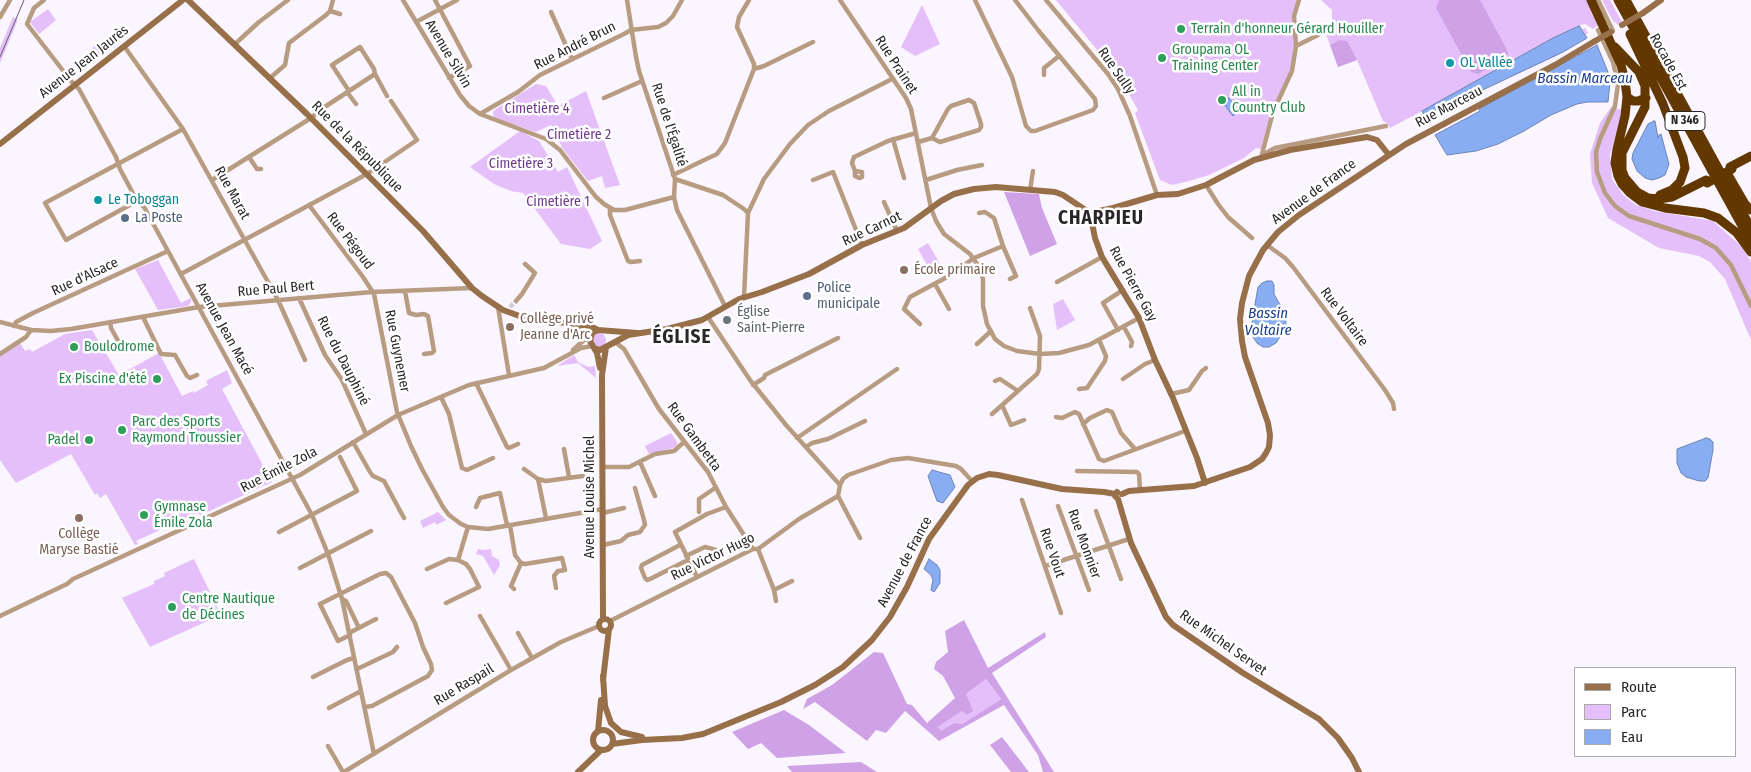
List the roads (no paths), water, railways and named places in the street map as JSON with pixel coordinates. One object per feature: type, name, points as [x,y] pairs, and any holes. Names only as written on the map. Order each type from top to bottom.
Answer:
[{"type":"highway","points":[[1591,0],[1621,66],[1625,80],[1627,97],[1625,116],[1615,163],[1618,176],[1630,194],[1648,198],[1666,198],[1707,181],[1751,157]]},
{"type":"highway","points":[[1614,0],[1663,104],[1684,157],[1685,168],[1680,182],[1672,190],[1661,195],[1638,196]]},
{"type":"highway","name":"Rocade Est","points":[[1618,0],[1751,242]]},
{"type":"highway","name":"Rocade Est","points":[[1626,0],[1751,228]]},
{"type":"highway","points":[[1611,43],[1635,67],[1645,86],[1645,106],[1640,120],[1626,144],[1622,158],[1622,170],[1638,196],[1653,205],[1704,213],[1718,218],[1737,233],[1751,252]]},
{"type":"highway","points":[[1625,80],[1636,76],[1642,78]]},
{"type":"highway","points":[[1627,97],[1633,101],[1646,98]]},
{"type":"highway","points":[[1688,114],[1695,118],[1745,204],[1751,210]]},
{"type":"street","points":[[0,17],[10,0]]},
{"type":"street","name":"Avenue Jean Macé","points":[[44,0],[34,8],[26,24],[76,85],[116,157],[120,169],[137,201],[144,207],[312,515],[328,554],[342,599],[374,754]]},
{"type":"street","name":"Avenue Jean Jaurès","points":[[0,144],[183,0]]},
{"type":"street","name":"Rue de la République","points":[[188,0],[367,174],[423,231],[472,288],[498,307],[536,320],[593,327],[600,331],[637,333],[671,328],[708,317],[725,306]]},
{"type":"street","points":[[235,44],[288,0]]},
{"type":"street","points":[[270,78],[285,65],[289,44],[330,10],[334,0]]},
{"type":"street","name":"Avenue Silvin","points":[[403,0],[449,78],[469,106],[480,114]]},
{"type":"street","points":[[435,0],[470,66],[449,78]]},
{"type":"street","points":[[416,22],[456,0]]},
{"type":"street","name":"Rue de l'Égalité","points":[[627,0],[631,30],[642,81],[674,177],[674,197],[677,210],[725,306]]},
{"type":"street","name":"Rue André Brun","points":[[480,114],[518,92],[540,75],[631,30],[658,27],[666,23],[682,0]]},
{"type":"street","points":[[674,177],[717,154],[726,143],[754,69],[754,64],[737,27],[739,17],[749,0]]},
{"type":"street","name":"Rue Prainet","points":[[840,0],[906,98],[911,109],[931,208],[936,222],[944,234],[974,258]]},
{"type":"street","points":[[975,0],[1012,77],[1026,126],[1035,132],[1093,110],[1096,106],[1095,99],[1015,0]]},
{"type":"street","name":"Rue Sully","points":[[1046,0],[1108,74],[1118,89],[1132,120],[1157,195]]},
{"type":"street","points":[[1261,158],[1273,112],[1292,71],[1296,46],[1294,16],[1299,0]]},
{"type":"street","points":[[1598,0],[1612,32]]},
{"type":"street","name":"Rue Marceau","points":[[1389,155],[1427,132],[1555,65],[1662,0]]},
{"type":"street","points":[[330,10],[340,14]]},
{"type":"street","points":[[551,12],[572,59]]},
{"type":"street","points":[[1598,30],[1613,62],[1618,84],[1615,106],[1596,152],[1597,172],[1605,193],[1615,206],[1629,216],[1700,239],[1716,248],[1731,265],[1751,306]]},
{"type":"street","points":[[1296,46],[1318,34]]},
{"type":"street","points":[[754,69],[813,42]]},
{"type":"street","name":"Rue Marat","points":[[124,46],[183,128],[278,300],[305,360]]},
{"type":"street","points":[[356,104],[332,65],[360,47],[374,69],[374,74],[387,96]]},
{"type":"street","points":[[1044,75],[1044,68],[1059,56]]},
{"type":"street","points":[[212,180],[311,118],[374,74]]},
{"type":"street","points":[[744,297],[748,213],[767,175],[790,144],[808,125],[829,111],[892,79]]},
{"type":"street","points":[[604,98],[642,81]]},
{"type":"street","points":[[918,142],[932,138],[940,142],[979,130],[981,124],[974,103],[969,100],[951,106],[932,138]]},
{"type":"street","points":[[181,274],[367,174],[417,140],[391,101]]},
{"type":"street","points":[[480,114],[546,139],[560,150],[596,197],[614,210],[625,210],[674,197]]},
{"type":"street","points":[[1261,158],[1275,148],[1386,126]]},
{"type":"street","points":[[137,201],[66,240],[45,203],[183,128]]},
{"type":"street","points":[[856,171],[852,163],[854,157],[893,140],[916,133]]},
{"type":"street","points":[[1090,213],[1157,195],[1178,194],[1206,185],[1261,158],[1290,150],[1367,137],[1377,140],[1389,155]]},
{"type":"street","points":[[893,140],[904,178]]},
{"type":"street","name":"Avenue de France","points":[[612,740],[682,738],[713,730],[815,685],[843,667],[859,654],[890,617],[907,587],[929,539],[942,519],[972,481],[983,475],[998,475],[1062,489],[1104,492],[1118,496],[1130,491],[1182,488],[1205,483],[1254,464],[1262,458],[1269,447],[1270,435],[1268,423],[1245,357],[1240,319],[1249,276],[1258,257],[1267,245],[1288,224],[1389,155]]},
{"type":"street","points":[[250,157],[257,169],[261,169]]},
{"type":"street","points":[[926,180],[982,165]]},
{"type":"street","points":[[1030,190],[1033,171]]},
{"type":"street","points":[[813,180],[833,172],[862,245]]},
{"type":"street","points":[[674,177],[723,196],[748,213]]},
{"type":"street","points":[[1206,185],[1228,217],[1252,238]]},
{"type":"street","name":"Rue Carnot","points":[[725,306],[817,270],[862,245],[897,231],[911,224],[931,208],[954,194],[974,189],[996,187],[1055,192],[1090,213]]},
{"type":"street","points":[[884,202],[897,231]]},
{"type":"street","name":"Rue Pégoud","points":[[309,205],[364,277],[372,292]]},
{"type":"street","points":[[610,208],[610,215],[628,261],[640,261]]},
{"type":"street","points":[[979,213],[985,212],[994,218],[1003,246],[1016,276],[1010,279]]},
{"type":"street","name":"Rue Pierre Gay","points":[[1090,213],[1095,238],[1102,257],[1139,318],[1199,463],[1205,483]]},
{"type":"street","name":"Rue Voltaire","points":[[1267,245],[1286,258],[1293,267],[1385,390],[1393,403],[1394,409]]},
{"type":"street","points":[[920,324],[904,309],[910,297],[950,276],[974,258],[1003,246]]},
{"type":"street","name":"Rue d'Alsace","points":[[14,326],[16,322],[34,313],[168,251]]},
{"type":"street","points":[[1056,282],[1102,257]]},
{"type":"street","points":[[974,258],[980,268],[983,280],[983,306],[986,324],[995,339],[1004,346],[1017,351],[1040,354],[1071,351],[1099,340],[1139,318]]},
{"type":"street","points":[[516,300],[535,273],[525,264]]},
{"type":"street","points":[[935,284],[949,309]]},
{"type":"street","name":"Rue Paul Bert","points":[[0,322],[30,330],[51,331],[198,307],[372,292],[472,288]]},
{"type":"street","points":[[1118,330],[1103,303],[1122,290]]},
{"type":"street","points":[[405,291],[409,313],[428,316],[434,351],[424,354]]},
{"type":"street","name":"Rue Guynemer","points":[[372,292],[374,294],[398,415],[411,446],[443,507],[456,521],[468,527]]},
{"type":"street","name":"Rue du Dauphiné","points":[[299,298],[324,355],[342,380],[366,434]]},
{"type":"street","points":[[498,307],[509,375]]},
{"type":"street","points":[[992,414],[1036,374],[1039,369],[1040,336],[1030,308]]},
{"type":"street","points":[[143,317],[162,354],[175,355],[190,378],[197,375]]},
{"type":"street","points":[[708,317],[753,385],[797,438],[840,485]]},
{"type":"street","points":[[110,322],[111,328],[122,348],[126,349]]},
{"type":"street","points":[[570,325],[580,335],[580,344]]},
{"type":"street","name":"Rue de la République","points":[[570,325],[578,328],[585,336],[590,338]]},
{"type":"street","points":[[1124,327],[1132,342],[1131,346]]},
{"type":"street","points":[[0,354],[26,336],[30,330]]},
{"type":"street","points":[[600,331],[609,337],[607,346],[600,350],[593,347],[590,338],[592,333],[600,331]]},
{"type":"street","points":[[976,344],[991,331]]},
{"type":"street","name":"Rue de la République","points":[[607,346],[637,333]]},
{"type":"street","name":"Rue Émile Zola","points":[[570,353],[590,338]]},
{"type":"street","points":[[753,385],[764,378],[765,375],[838,338]]},
{"type":"street","points":[[1079,389],[1087,388],[1105,361],[1106,356],[1099,340]]},
{"type":"street","name":"Rue Gambetta","points":[[614,342],[621,345],[624,349],[659,409],[708,472],[726,507],[755,549],[774,590],[776,601]]},
{"type":"street","name":"Avenue Louise Michel","points":[[607,346],[602,375],[603,545],[607,620]]},
{"type":"street","name":"Rue Émile Zola","points":[[0,616],[67,584],[73,578],[300,474],[398,415],[476,383],[544,368],[583,347],[593,347]]},
{"type":"street","name":"Avenue Louise Michel","points":[[593,347],[597,353],[602,375]]},
{"type":"street","points":[[1123,379],[1145,364],[1155,360]]},
{"type":"street","points":[[1171,394],[1188,390],[1206,368]]},
{"type":"street","points":[[797,438],[898,369]]},
{"type":"street","points":[[995,381],[1000,379],[1018,391]]},
{"type":"street","points":[[476,383],[507,447],[510,448],[518,444]]},
{"type":"street","points":[[440,397],[449,414],[462,468],[467,470],[493,458]]},
{"type":"street","points":[[1002,405],[1011,424],[1024,420]]},
{"type":"street","points":[[1083,424],[1090,418],[1107,410],[1112,412],[1121,433],[1135,449]]},
{"type":"street","points":[[1056,417],[1062,418],[1075,412],[1079,414],[1099,459],[1104,461],[1185,431]]},
{"type":"street","points":[[806,447],[812,443],[828,439],[864,421]]},
{"type":"street","points":[[353,442],[373,476],[384,481],[404,518]]},
{"type":"street","points":[[602,467],[628,467],[655,454],[674,451],[684,442]]},
{"type":"street","points":[[564,450],[569,477]]},
{"type":"street","points":[[279,532],[357,491],[340,458]]},
{"type":"street","points":[[860,538],[838,496],[840,485],[848,475],[891,460],[908,458],[956,466],[972,481]]},
{"type":"street","points":[[640,462],[655,496]]},
{"type":"street","points":[[524,469],[538,479],[546,481],[584,476]]},
{"type":"street","points":[[1077,471],[1137,472],[1139,474],[1140,490]]},
{"type":"street","points":[[538,479],[546,518]]},
{"type":"street","points":[[541,489],[546,481]]},
{"type":"street","points":[[603,545],[621,541],[628,535],[640,532],[645,525],[635,488]]},
{"type":"street","points":[[699,512],[699,499],[715,488]]},
{"type":"street","points":[[476,507],[480,498],[500,493],[515,556],[520,563],[525,564],[562,558],[565,570],[558,571],[554,576],[556,588]]},
{"type":"street","name":"Rue Victor Hugo","points":[[607,620],[755,549],[799,519],[838,496]]},
{"type":"street","name":"Rue Michel Servet","points":[[1118,496],[1129,539],[1166,617],[1172,625],[1243,673],[1319,719],[1338,738],[1359,772]]},
{"type":"street","name":"Rue Vout","points":[[1022,500],[1061,613]]},
{"type":"street","name":"Rue Monnier","points":[[1058,506],[1089,590]]},
{"type":"street","points":[[697,577],[675,535],[677,530],[707,514],[726,507]]},
{"type":"street","points":[[458,560],[468,527],[488,528],[624,508]]},
{"type":"street","points":[[1096,511],[1121,579]]},
{"type":"street","points":[[300,568],[371,531]]},
{"type":"street","points":[[1045,566],[1129,539]]},
{"type":"street","points":[[680,545],[642,565],[640,568],[645,578],[650,579],[705,547],[716,550]]},
{"type":"street","points":[[427,569],[449,559],[458,560],[466,564],[470,569],[479,587],[446,603]]},
{"type":"street","points":[[514,589],[511,586],[520,563]]},
{"type":"street","points":[[365,707],[372,706],[428,676],[432,670],[415,623],[391,577],[386,573],[380,574],[350,590],[340,592],[320,604],[338,641],[376,619]]},
{"type":"street","points":[[774,590],[792,582]]},
{"type":"street","points":[[342,599],[346,601],[359,628]]},
{"type":"street","points":[[480,616],[511,670]]},
{"type":"street","points":[[578,772],[590,752],[593,744],[592,738],[598,731],[606,646],[611,624],[607,620],[600,621],[606,646]]},
{"type":"street","points":[[601,628],[606,631],[610,629]]},
{"type":"street","name":"Rue Raspail","points":[[344,772],[532,658],[573,636],[601,628]]},
{"type":"street","points":[[518,633],[532,658]]},
{"type":"street","points":[[357,669],[393,652],[397,647]]},
{"type":"street","points":[[313,677],[354,658]]},
{"type":"street","points":[[603,676],[607,716],[620,732],[649,737],[696,735]]},
{"type":"street","points":[[578,772],[601,750],[606,750],[612,740],[607,730],[602,709],[602,686]]},
{"type":"street","points":[[329,708],[361,691]]},
{"type":"street","points":[[598,731],[607,730]]},
{"type":"street","points":[[593,744],[601,750]]},
{"type":"street","points":[[328,746],[344,772]]},
{"type":"water","points":[[1579,26],[1587,38],[1563,52],[1453,104],[1424,115],[1422,111],[1553,38]]},
{"type":"water","name":"Bassin Marceau","points":[[1597,45],[1610,82],[1608,102],[1577,104],[1551,115],[1498,144],[1476,151],[1447,155],[1435,135]]},
{"type":"water","points":[[1229,98],[1239,111],[1233,116],[1223,103]]},
{"type":"water","points":[[1654,121],[1658,138],[1661,134],[1669,164],[1665,175],[1652,180],[1645,178],[1637,171],[1632,159],[1633,153],[1648,124]]},
{"type":"water","name":"Bassin Voltaire","points":[[1267,281],[1272,281],[1274,285],[1274,294],[1284,312],[1286,322],[1285,329],[1276,343],[1269,347],[1263,347],[1253,337],[1252,322],[1258,287]]},
{"type":"water","points":[[1706,438],[1713,442],[1708,478],[1705,481],[1699,481],[1686,477],[1681,473],[1677,463],[1677,449]]},
{"type":"water","points":[[932,470],[950,475],[955,487],[943,503],[937,501],[928,476]]},
{"type":"water","points":[[929,559],[940,570],[940,583],[934,592],[931,590],[933,580],[931,575],[924,569]]},
{"type":"tunnel","points":[[510,307],[516,301]]},
{"type":"tram line","points":[[0,57],[24,0]]},
{"type":"place","name":"Terrain d'honneur Gérard Houiller","points":[[1181,29]]},
{"type":"place","name":"Groupama OL Training Center","points":[[1162,58]]},
{"type":"place","name":"OL Vallée","points":[[1450,63]]},
{"type":"place","name":"All in Country Club","points":[[1222,100]]},
{"type":"place","name":"Le Toboggan","points":[[98,200]]},
{"type":"place","name":"La Poste","points":[[125,218]]},
{"type":"place","name":"École primaire","points":[[904,270]]},
{"type":"place","name":"Police municipale","points":[[807,296]]},
{"type":"place","name":"Église Saint-Pierre","points":[[727,320]]},
{"type":"place","name":"Collège privé Jeanne d'Arc","points":[[510,327]]},
{"type":"place","name":"Boulodrome","points":[[74,347]]},
{"type":"place","name":"Ex Piscine d'été","points":[[157,379]]},
{"type":"place","name":"Parc des Sports Raymond Troussier","points":[[122,430]]},
{"type":"place","name":"Padel","points":[[89,440]]},
{"type":"place","name":"Gymnase Émile Zola","points":[[144,515]]},
{"type":"place","name":"Collège Maryse Bastié","points":[[79,518]]},
{"type":"place","name":"Centre Nautique de Décines","points":[[172,607]]},
{"type":"district","name":"CHARPIEU","points":[[1101,219]]},
{"type":"district","name":"ÉGLISE","points":[[682,338]]},
{"type":"park label","name":"Cimetière 4","points":[[537,109]]},
{"type":"park label","name":"Cimetière 2","points":[[579,135]]},
{"type":"park label","name":"Cimetière 3","points":[[521,164]]},
{"type":"park label","name":"Cimetière 1","points":[[558,202]]}]
